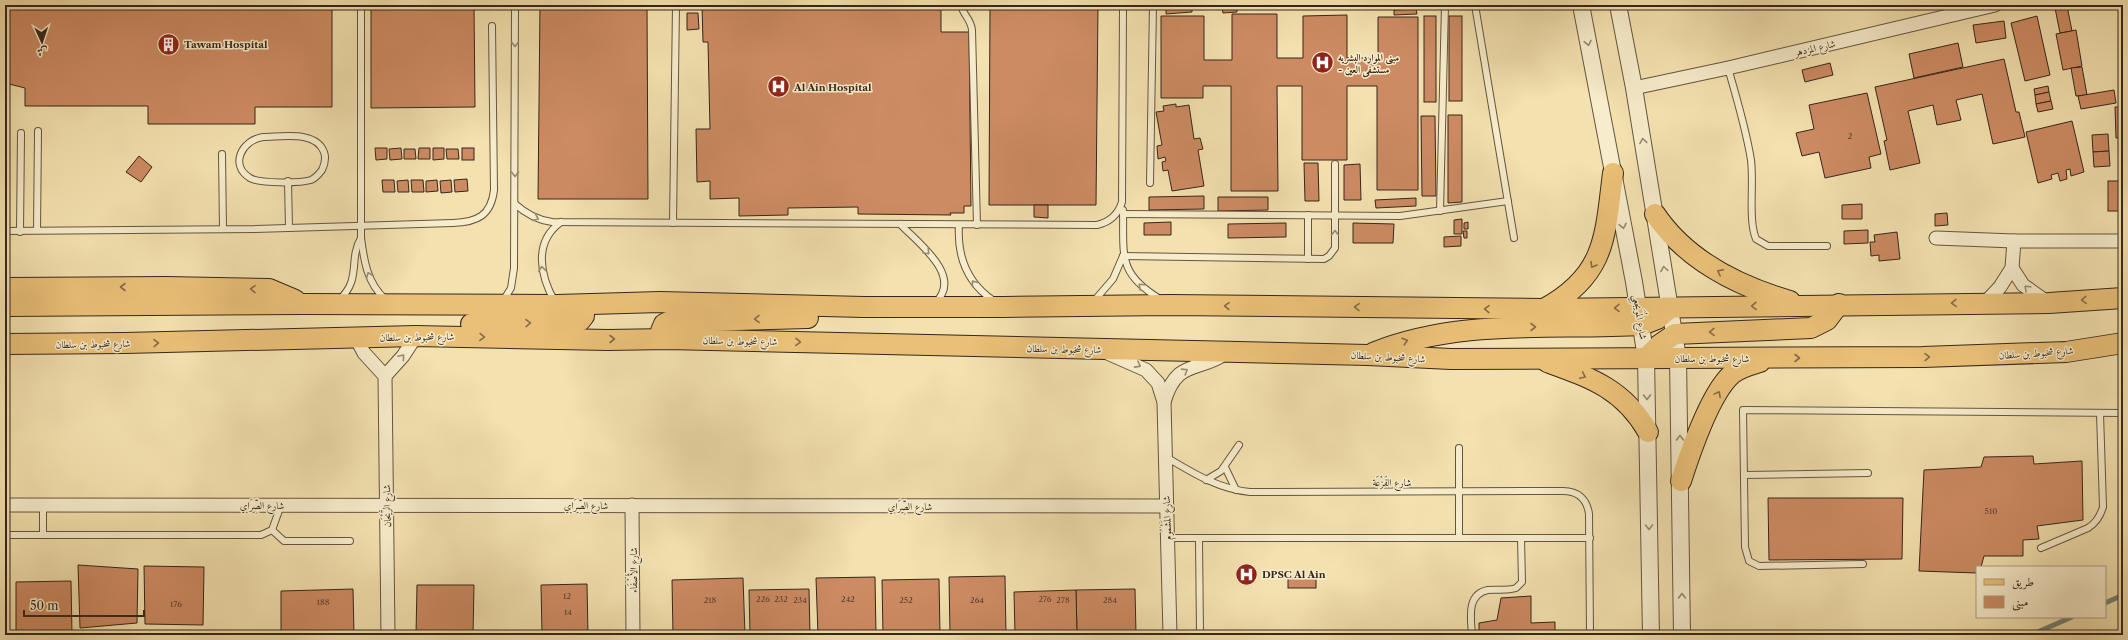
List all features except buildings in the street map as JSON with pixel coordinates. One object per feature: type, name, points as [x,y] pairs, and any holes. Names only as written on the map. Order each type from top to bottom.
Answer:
[{"type":"main road","points":[[1544,309],[1570,293],[1580,283],[1598,257],[1607,226],[1613,173]]},
{"type":"main road","points":[[1655,214],[1672,237],[1705,264],[1761,291],[1788,301],[1809,305]]},
{"type":"main road","points":[[5,288],[166,287],[269,289],[303,304]]},
{"type":"main road","points":[[1368,355],[1413,339],[1460,330],[1640,316],[1670,308],[1839,304],[2049,303],[2123,298]]},
{"type":"main road","points":[[5,306],[303,304],[566,305],[654,302],[864,307],[1170,305],[1544,309],[1640,316]]},
{"type":"main road","points":[[1646,358],[1659,344],[1675,334],[1811,328],[1827,320],[1839,304]]},
{"type":"main road","points":[[280,339],[382,324],[572,323],[580,321],[584,316],[584,309],[566,305]]},
{"type":"main road","points":[[668,339],[661,331],[664,324],[668,322],[814,318],[864,307]]},
{"type":"main road","name":"شارع شخبوط بن سلطان","points":[[5,344],[125,343],[416,336],[668,339],[1368,355],[1451,359],[1775,358],[2024,355],[2066,352],[2120,345]]},
{"type":"main road","points":[[5,356],[34,355],[125,343]]},
{"type":"main road","points":[[1534,358],[1572,371],[1620,395],[1636,412],[1648,432]]},
{"type":"main road","points":[[1681,481],[1702,424],[1726,380],[1739,368],[1775,358]]},
{"type":"street","name":"شارع المُوَيجعِي","points":[[1581,5],[1640,316],[1646,358],[1651,635]]},
{"type":"street","points":[[1618,5],[1634,88],[1678,358],[1681,481],[1682,635]]},
{"type":"street","name":"شارع المزدهر","points":[[1634,88],[1728,68],[1995,5]]},
{"type":"street","points":[[1936,238],[2014,241],[2123,241]]},
{"type":"street","points":[[1985,303],[2000,287],[2012,268],[2014,241]]},
{"type":"street","points":[[2012,268],[2023,285],[2031,292],[2049,303]]},
{"type":"street","points":[[356,338],[364,353],[385,376],[403,356],[416,336]]},
{"type":"street","name":"شارع المَشْمُوم","points":[[1102,350],[1115,357],[1132,362],[1146,370],[1158,383],[1164,402],[1170,635]]},
{"type":"street","name":"شارع المَشْمُوم","points":[[1164,402],[1172,383],[1186,369],[1210,362],[1228,352]]},
{"type":"street","name":"شارع الرَّيْحَان","points":[[385,376],[388,635]]},
{"type":"street","name":"شارع الصِّرَاي","points":[[5,505],[1167,506]]},
{"type":"street","name":"شارع الأَصْفَاء","points":[[632,505],[633,635]]},
{"type":"lane","points":[[360,5],[360,226],[363,258],[370,278],[383,298],[392,305]]},
{"type":"lane","points":[[500,305],[511,288],[513,277],[515,204],[515,5]]},
{"type":"lane","points":[[674,223],[676,5]]},
{"type":"lane","points":[[961,5],[964,14],[970,20],[972,30],[977,225]]},
{"type":"lane","points":[[1087,306],[1106,289],[1119,268],[1123,256],[1123,5]]},
{"type":"lane","points":[[1150,183],[1153,5]]},
{"type":"lane","points":[[1440,211],[1445,5]]},
{"type":"lane","points":[[1475,5],[1514,238]]},
{"type":"lane","points":[[5,231],[289,228],[467,223],[476,220],[490,208],[494,190],[492,26]]},
{"type":"lane","points":[[1728,68],[1750,154],[1753,184],[1752,225],[1756,239],[1768,246],[1827,246]]},
{"type":"lane","points":[[37,230],[38,131]]},
{"type":"lane","points":[[20,232],[21,133]]},
{"type":"lane","points":[[263,137],[304,137],[315,141],[320,145],[325,156],[323,168],[315,178],[309,180],[288,181],[263,182],[250,178],[241,167],[240,160],[244,146],[249,141],[263,137]]},
{"type":"lane","points":[[222,154],[223,229]]},
{"type":"lane","points":[[1123,256],[1324,258],[1335,248],[1335,164]]},
{"type":"lane","points":[[288,181],[289,228]]},
{"type":"lane","points":[[1123,214],[1400,216],[1508,201]]},
{"type":"lane","points":[[515,204],[535,218],[561,222],[1097,225],[1104,224],[1116,215],[1122,202]]},
{"type":"lane","points":[[1308,215],[1308,259]]},
{"type":"lane","points":[[561,222],[547,235],[542,250],[541,267],[544,281],[566,305]]},
{"type":"lane","points":[[900,224],[930,255],[943,273],[945,280],[942,293],[930,307]]},
{"type":"lane","points":[[959,224],[959,249],[967,273],[983,293],[1004,307]]},
{"type":"lane","points":[[333,305],[340,299],[351,283],[355,267],[357,244],[361,238]]},
{"type":"lane","points":[[1123,256],[1129,272],[1138,284],[1170,305]]},
{"type":"lane","points":[[1863,564],[1759,566],[1749,561],[1745,547],[1743,410],[2123,413]]},
{"type":"lane","points":[[2041,548],[2088,528],[2094,524],[2101,513],[2103,507],[2100,413]]},
{"type":"lane","points":[[1206,480],[1216,475],[1225,467],[1239,445]]},
{"type":"lane","points":[[1459,448],[1459,538]]},
{"type":"lane","name":"شارع الفَزْعَة","points":[[1166,457],[1206,480],[1236,490],[1258,493],[1563,491],[1576,493],[1582,496],[1588,508],[1590,538],[1590,635]]},
{"type":"lane","points":[[1225,467],[1236,490]]},
{"type":"lane","points":[[1744,475],[1868,473]]},
{"type":"lane","points":[[42,505],[43,535]]},
{"type":"lane","points":[[5,535],[261,535],[272,530],[281,505]]},
{"type":"lane","points":[[272,530],[284,541],[350,541]]},
{"type":"lane","points":[[1168,538],[1590,538]]},
{"type":"lane","points":[[1199,538],[1200,635]]},
{"type":"lane","points":[[1472,635],[1471,606],[1477,595],[1488,590],[1512,590],[1520,586],[1522,582],[1521,538]]},
{"type":"waterway","points":[[2106,603],[2123,595]]},
{"type":"waterway","points":[[2031,635],[2070,618]]},
{"type":"place","name":"Tawam Hospital","points":[[169,44]]},
{"type":"place","name":"مبنى الموارد البشريه - مستشفى العين","points":[[1323,63]]},
{"type":"place","name":"Al Ain Hospital","points":[[778,87]]},
{"type":"place","name":"DPSC Al Ain","points":[[1246,574]]}]
